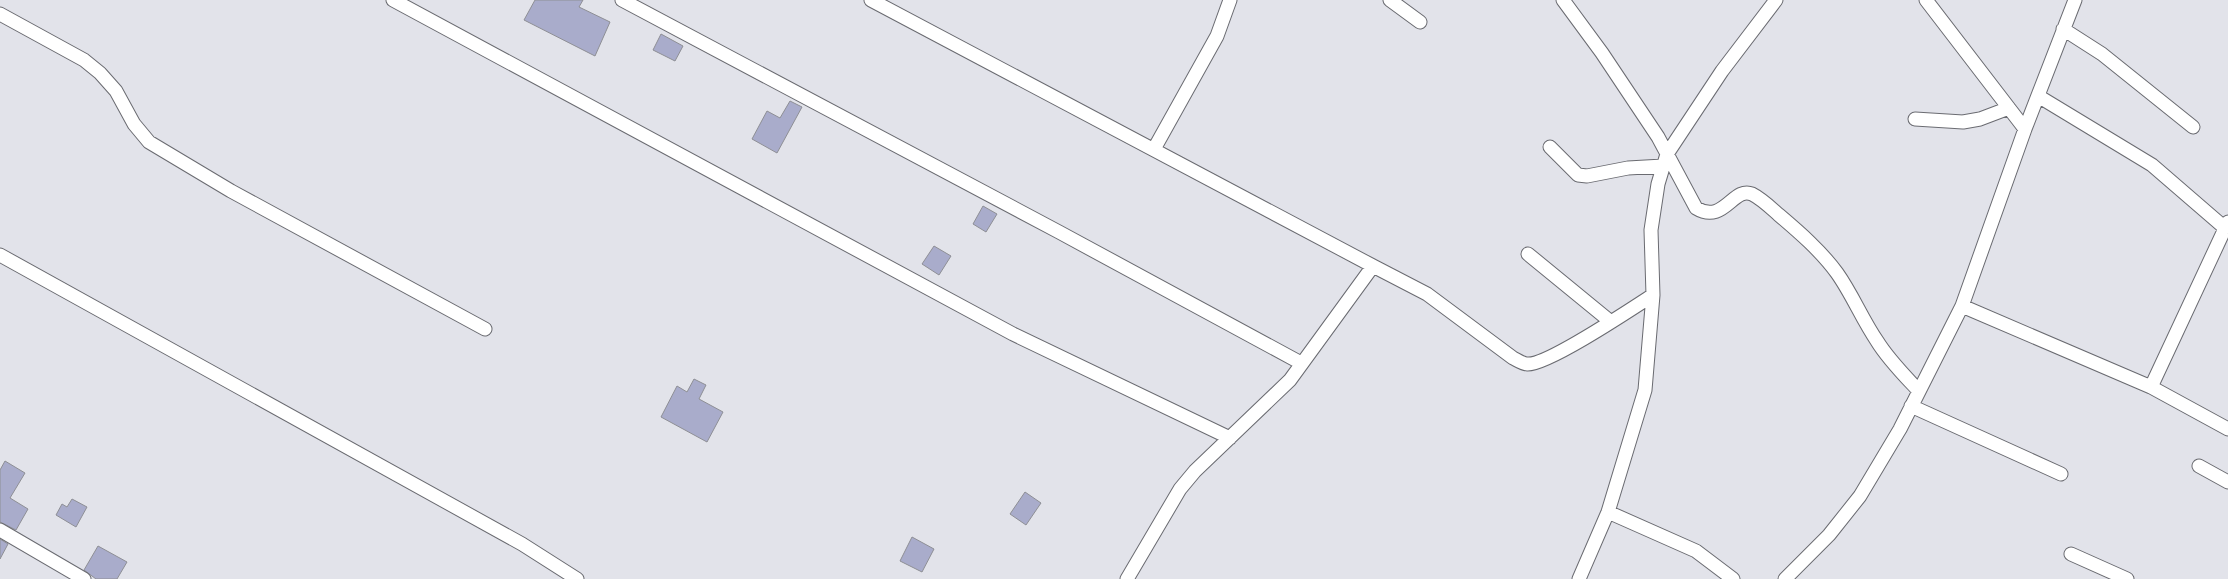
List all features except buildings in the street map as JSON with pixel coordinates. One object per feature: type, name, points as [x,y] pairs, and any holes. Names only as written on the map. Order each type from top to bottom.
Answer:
[{"type":"street","points":[[393,0],[1013,334],[1230,438]]},
{"type":"street","points":[[622,0],[1059,232],[1301,363]]},
{"type":"street","points":[[871,0],[1427,294],[1513,358],[1526,364],[1544,360],[1611,322],[1653,295]]},
{"type":"street","points":[[1154,149],[1217,36],[1230,0]]},
{"type":"street","points":[[1390,0],[1420,22]]},
{"type":"street","points":[[1563,0],[1658,137],[1665,160],[1696,208],[1704,213],[1719,211],[1744,194],[1751,194],[1786,221],[1827,260],[1880,346],[1918,390]]},
{"type":"street","points":[[1579,579],[1608,512],[1645,390],[1653,295],[1651,230],[1658,184],[1665,160],[1722,71],[1776,0]]},
{"type":"street","points":[[1926,0],[2025,129]]},
{"type":"street","points":[[1785,579],[1829,535],[1860,496],[1900,429],[1918,390],[1962,306],[2025,129],[2063,29],[2076,0]]},
{"type":"street","points":[[0,14],[84,60],[100,73],[116,91],[134,124],[149,142],[231,191],[485,329]]},
{"type":"street","points":[[2063,29],[2102,54],[2193,127]]},
{"type":"street","points":[[2038,96],[2152,164],[2227,225],[2151,387]]},
{"type":"street","points":[[1915,118],[1962,122],[1980,119],[2009,108]]},
{"type":"street","points":[[1550,147],[1578,175],[1583,176],[1598,175],[1665,160]]},
{"type":"street","points":[[1528,254],[1611,322]]},
{"type":"street","points":[[0,255],[522,544],[577,579]]},
{"type":"street","points":[[1127,579],[1180,489],[1194,471],[1290,380],[1373,266]]},
{"type":"street","points":[[1962,306],[2151,387],[2228,429]]},
{"type":"street","points":[[1911,406],[2061,474]]},
{"type":"street","points":[[2199,466],[2228,482]]},
{"type":"street","points":[[1608,512],[1696,551],[1733,579]]},
{"type":"street","points":[[0,530],[84,579]]},
{"type":"street","points":[[2071,554],[2127,579]]}]
